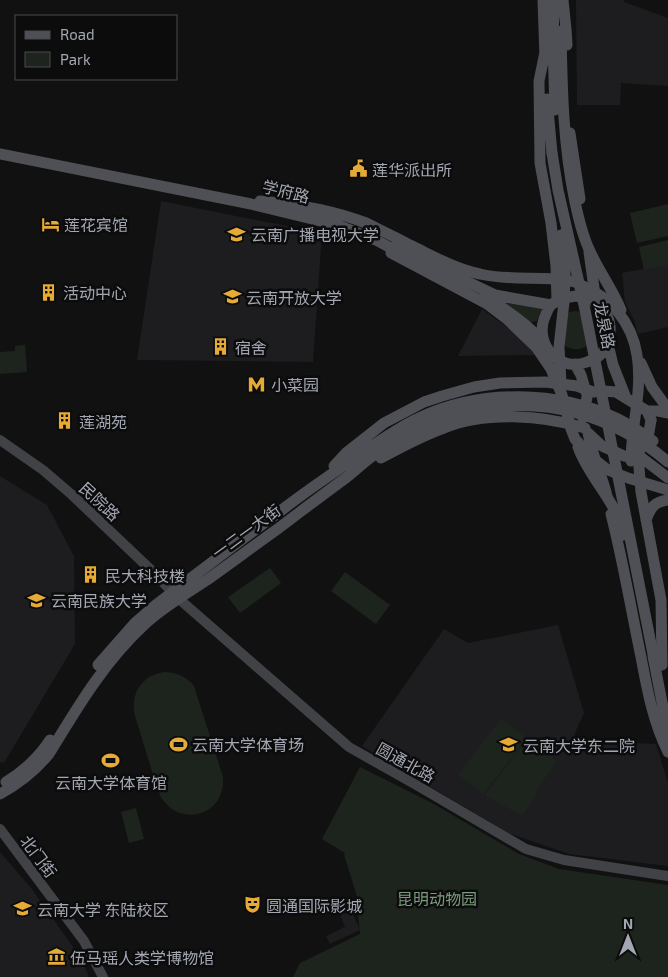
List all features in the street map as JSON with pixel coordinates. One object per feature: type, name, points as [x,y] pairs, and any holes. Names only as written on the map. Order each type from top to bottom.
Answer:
[{"type":"main road","points":[[543,0],[547,111],[546,137],[552,152],[550,177],[565,260],[564,302],[559,347],[562,395],[571,429],[582,459],[607,497],[618,518],[627,549],[655,693],[668,748]]},
{"type":"main road","name":"龙泉路","points":[[554,0],[552,152],[558,190],[584,306],[668,733]]},
{"type":"main road","points":[[558,0],[561,31],[564,131],[578,212],[586,244],[597,267],[610,287],[633,338],[637,356],[638,398],[631,444],[633,486],[653,587],[655,624],[668,694]]},
{"type":"main road","points":[[563,0],[570,128],[596,302]]},
{"type":"main road","points":[[349,476],[444,427],[465,421],[488,417],[520,418],[576,426],[582,419],[589,393],[578,370],[550,352],[545,345],[542,335],[542,324],[554,303],[556,266],[551,223],[540,162],[539,81],[545,52]]},
{"type":"main road","name":"学府路","points":[[0,148],[252,200],[338,221],[378,236],[495,295],[554,303]]},
{"type":"main road","name":"龙泉路","points":[[552,152],[563,189],[590,304],[655,624]]},
{"type":"main road","name":"学府路","points":[[0,154],[251,204],[337,225],[376,240],[495,303],[539,336],[545,345]]},
{"type":"main road","points":[[252,200],[320,209],[346,216],[366,223],[456,267],[480,275],[510,279],[571,281],[603,296],[616,308],[628,328]]},
{"type":"main road","name":"学府路","points":[[337,225],[362,236],[487,304],[508,320],[536,347],[551,369],[562,395]]},
{"type":"main road","points":[[554,303],[576,296],[586,298],[596,302],[604,310],[609,321],[611,333],[608,344],[600,355],[584,364],[578,370]]},
{"type":"main road","points":[[608,344],[613,365],[626,398]]},
{"type":"main road","points":[[637,356],[652,386],[668,409]]},
{"type":"main road","points":[[573,385],[578,384],[580,380],[578,370]]},
{"type":"main road","points":[[319,481],[348,452],[384,423],[424,402],[474,387],[500,383],[545,382],[573,385],[589,393],[616,392],[649,416]]},
{"type":"main road","name":"一二一大街","points":[[0,794],[29,776],[49,754],[96,680],[112,659],[145,624],[176,596],[319,481],[383,438],[420,417],[450,406],[479,400],[512,397],[543,398],[582,419]]},
{"type":"main road","name":"一二一大街","points":[[0,785],[30,763],[46,746],[91,674],[135,623],[176,596],[216,574],[349,476],[372,456],[402,436],[427,423],[458,412],[491,406],[521,405],[549,407],[582,419]]},
{"type":"main road","points":[[649,416],[658,411],[668,413]]},
{"type":"main road","points":[[649,416],[649,432],[638,454],[641,492],[662,600],[662,665]]},
{"type":"main road","points":[[582,419],[594,418],[628,434],[668,462]]},
{"type":"main road","points":[[582,419],[617,419],[637,430],[668,453]]},
{"type":"main road","points":[[582,419],[602,446],[624,456],[630,457],[638,454]]},
{"type":"main road","points":[[582,419],[603,478],[620,548],[650,702],[660,737],[668,752]]},
{"type":"main road","points":[[575,439],[590,456],[608,470],[668,490]]},
{"type":"main road","name":"民院路","points":[[0,440],[43,470],[71,494],[176,596]]},
{"type":"main road","points":[[638,454],[668,478]]},
{"type":"main road","points":[[646,520],[655,504],[668,500]]},
{"type":"main road","name":"圆通北路","points":[[176,596],[349,748],[526,849],[564,860],[668,876]]},
{"type":"main road","name":"北门街","points":[[0,829],[84,941],[104,977]]},
{"type":"shaded area","points":[[576,0],[624,0],[624,2],[668,18],[668,86],[621,83],[620,105],[577,105]]},
{"type":"shaded area","name":"云南开放大学","points":[[161,201],[322,233],[313,362],[137,360]]},
{"type":"shaded area","points":[[668,264],[668,327],[638,334],[634,320],[625,302],[622,273]]},
{"type":"shaded area","points":[[482,309],[522,338],[535,355],[458,356]]},
{"type":"shaded area","name":"云南民族大学","points":[[0,476],[47,505],[74,556],[75,644],[4,763],[0,762]]},
{"type":"shaded area","name":"云南大学东二院","points":[[558,625],[584,713],[572,740],[656,744],[668,783],[668,866],[569,854],[508,833],[362,746],[444,629],[468,643]]},
{"type":"shaded area","name":"云南大学 东陆校区","points":[[0,852],[31,888],[81,958],[89,977],[0,977]]},
{"type":"shaded area","points":[[350,908],[360,930],[330,944],[326,936],[345,927],[339,912]]},
{"type":"green space","points":[[668,204],[668,236],[637,243],[630,213]]},
{"type":"green space","points":[[668,240],[668,265],[644,270],[639,247]]},
{"type":"green space","points":[[500,300],[542,308],[537,321],[529,323]]},
{"type":"green space","points":[[575,311],[585,314],[592,320],[594,327],[594,335],[584,348],[575,349],[565,346],[566,313]]},
{"type":"green space","points":[[25,345],[27,372],[0,374],[0,352],[15,351],[15,346]]},
{"type":"green space","points":[[270,568],[281,583],[240,613],[228,597]]},
{"type":"green space","points":[[345,572],[390,605],[376,624],[331,591]]},
{"type":"green space","name":"云南大学体育场","points":[[165,672],[182,676],[194,686],[223,777],[222,791],[216,802],[208,810],[197,814],[175,811],[165,803],[158,791],[135,716],[134,700],[140,686],[150,677]]},
{"type":"green space","points":[[501,719],[527,738],[483,794],[458,775]]},
{"type":"green space","points":[[528,738],[557,761],[535,792],[539,796],[537,795],[522,816],[485,795]]},
{"type":"green space","name":"昆明动物园","points":[[360,767],[432,803],[519,854],[559,869],[668,885],[668,977],[293,977],[300,963],[360,934],[356,893],[345,853],[322,839]]},
{"type":"green space","points":[[136,808],[144,839],[129,843],[121,812]]},
{"type":"place","name":"莲华派出所","points":[[358,169]]},
{"type":"place","name":"莲花宾馆","points":[[50,224]]},
{"type":"place","name":"云南广播电视大学","points":[[237,234]]},
{"type":"place","name":"活动中心","points":[[49,292]]},
{"type":"place","name":"云南开放大学","points":[[232,297]]},
{"type":"place","name":"宿舍","points":[[221,347]]},
{"type":"place","name":"小菜园","points":[[257,384]]},
{"type":"place","name":"莲湖苑","points":[[65,421]]},
{"type":"place","name":"民大科技楼","points":[[91,575]]},
{"type":"place","name":"云南民族大学","points":[[37,600]]},
{"type":"place","name":"云南大学体育场","points":[[178,744]]},
{"type":"place","name":"云南大学东二院","points":[[509,745]]},
{"type":"place","name":"云南大学体育馆","points":[[111,761]]},
{"type":"place","name":"圆通国际影城","points":[[252,905]]},
{"type":"place","name":"云南大学 东陆校区","points":[[23,909]]},
{"type":"place","name":"伍马瑶人类学博物馆","points":[[56,957]]}]
